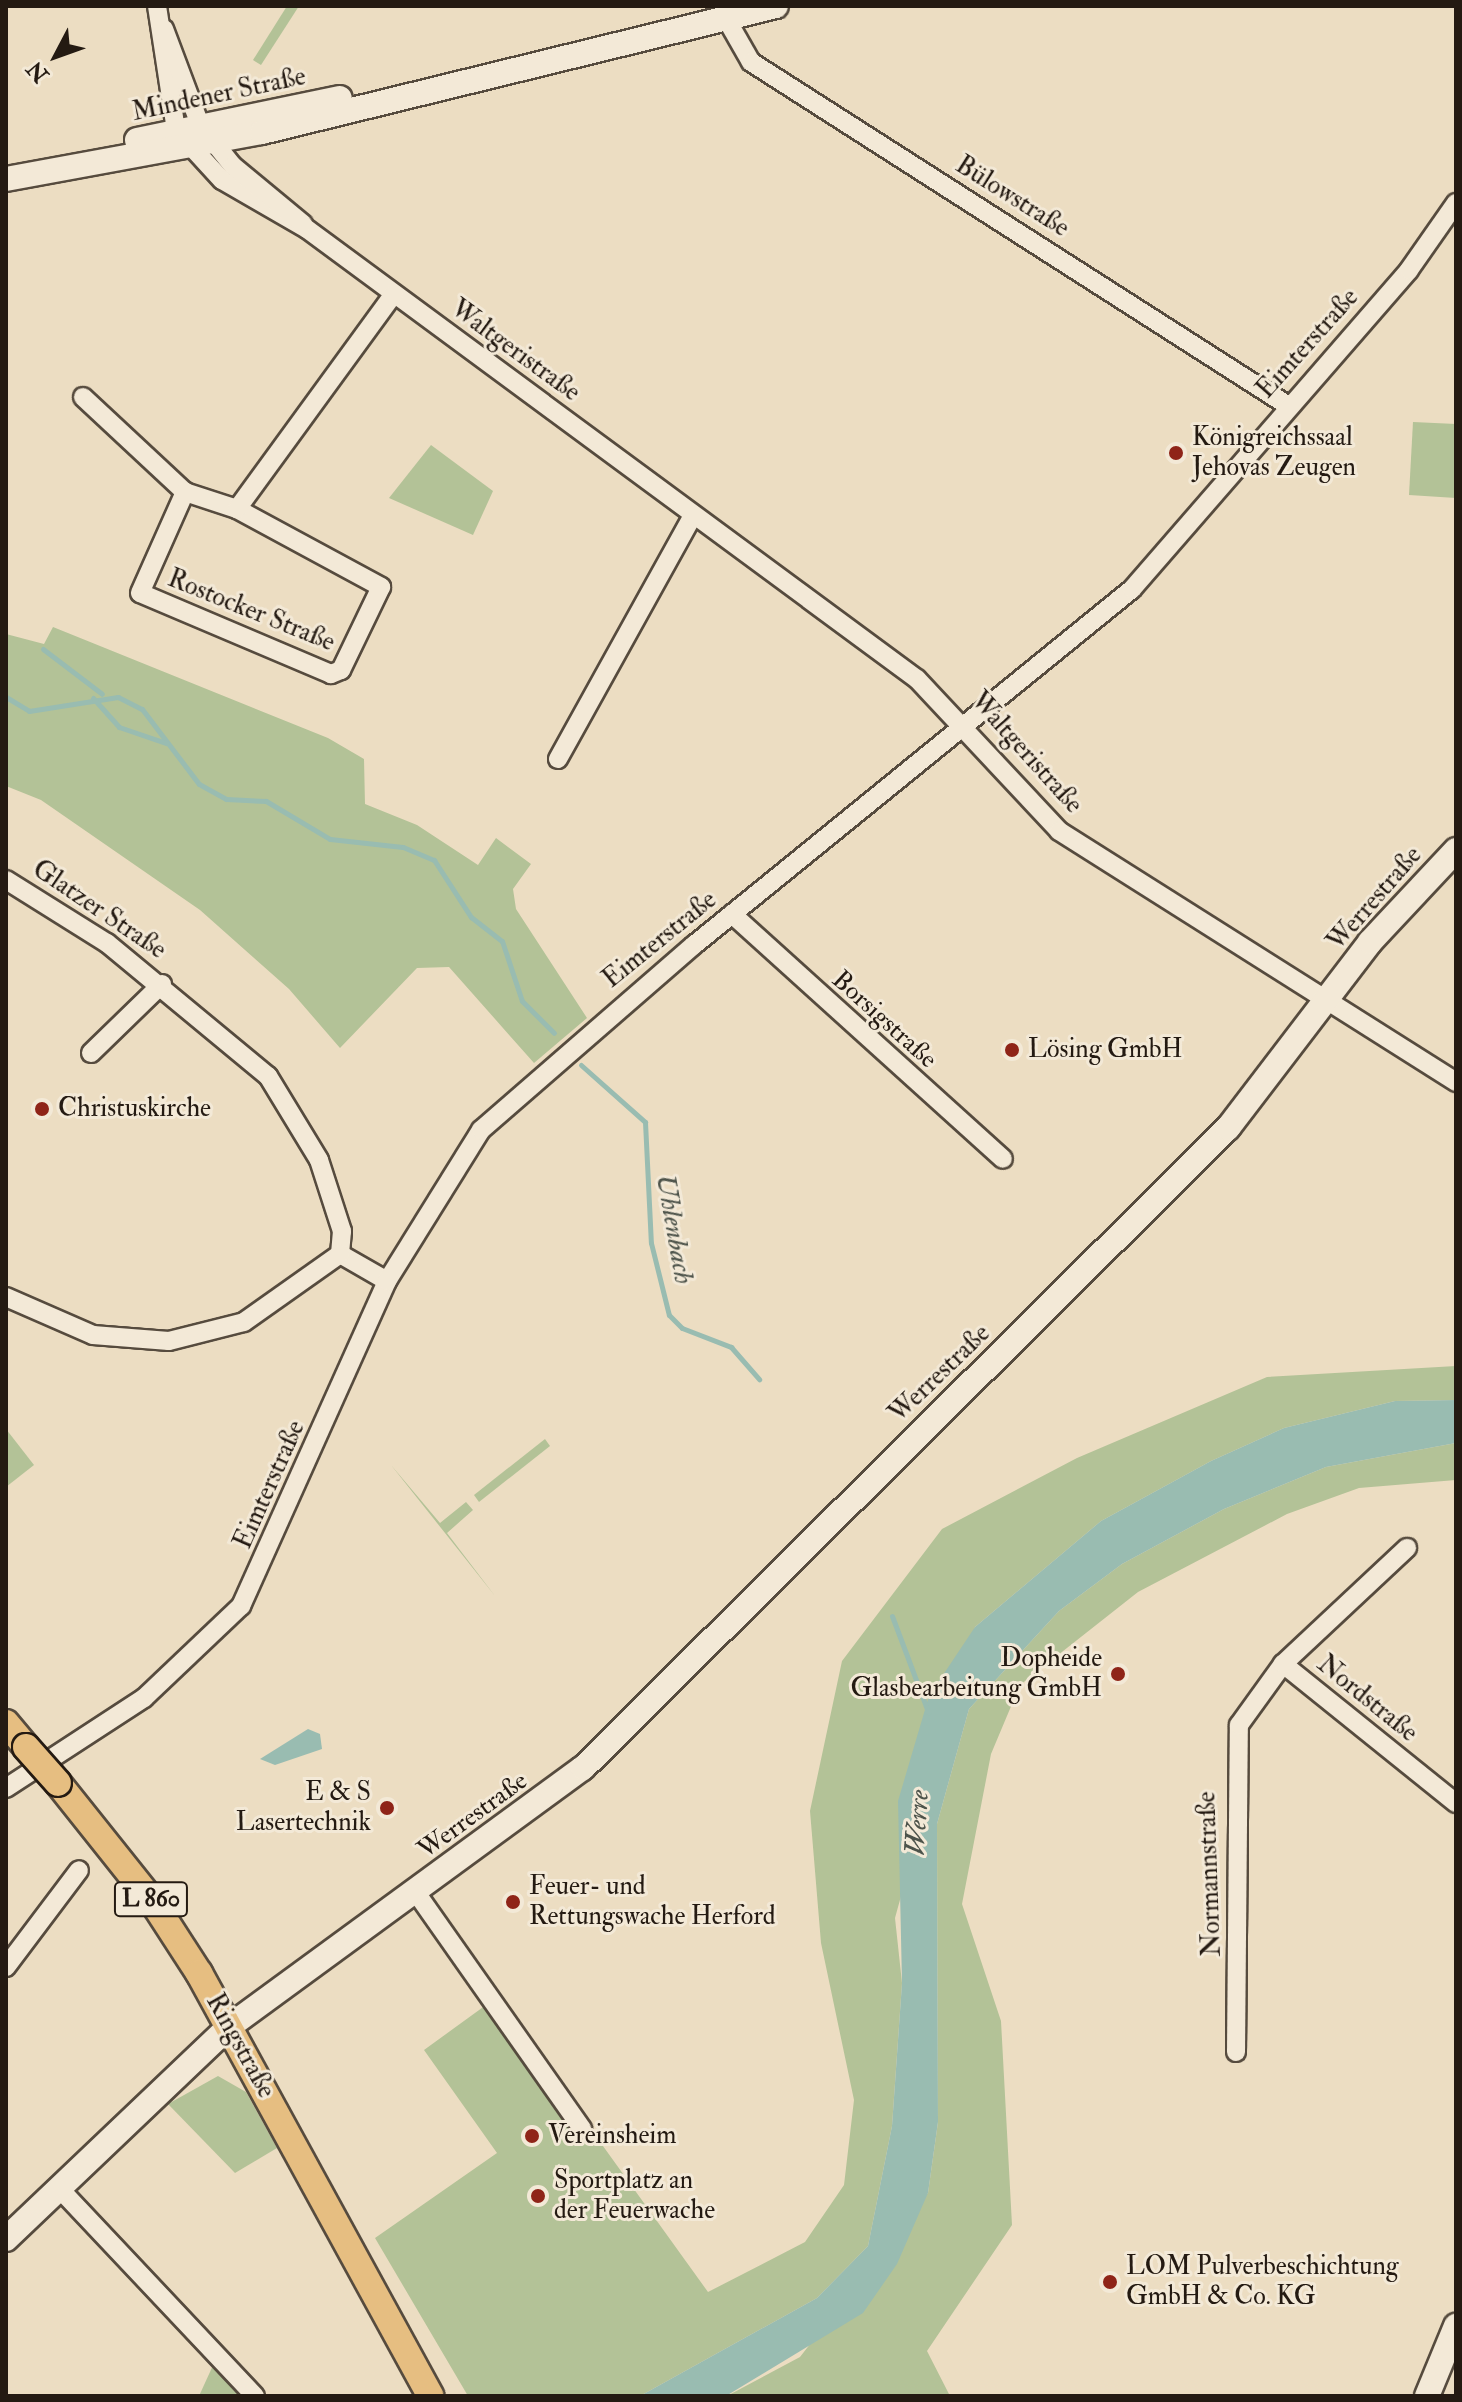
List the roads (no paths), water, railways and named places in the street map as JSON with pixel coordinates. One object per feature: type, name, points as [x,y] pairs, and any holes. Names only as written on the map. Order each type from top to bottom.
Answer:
[{"type":"main road","name":"Mindener Straße","points":[[15,177],[727,20],[776,6]]},
{"type":"main road","name":"Werrestraße","points":[[6,2239],[230,2026],[556,1790],[627,1726],[1228,1128],[1326,1001],[1456,850]]},
{"type":"main road","name":"Ringstraße","points":[[6,1723],[153,1902],[230,2026],[431,2396]]},
{"type":"main road","points":[[1427,2396],[1456,2326]]},
{"type":"street","points":[[157,10],[194,136]]},
{"type":"street","name":"Bülowstraße","points":[[727,20],[751,62],[1287,405]]},
{"type":"street","name":"Waltgeristraße","points":[[194,136],[240,193],[307,229],[917,679],[1059,831],[1456,1082]]},
{"type":"street","name":"Eimterstraße","points":[[6,1788],[144,1698],[241,1606],[387,1281],[431,1199],[481,1130],[732,914],[966,729],[1142,579],[1287,405],[1409,270],[1456,203]]},
{"type":"street","points":[[237,509],[394,294]]},
{"type":"street","name":"Rostocker Straße","points":[[83,397],[185,492],[237,509],[259,528],[381,587],[341,670],[331,674],[140,593],[185,492]]},
{"type":"street","points":[[558,759],[693,515]]},
{"type":"street","name":"Glatzer Straße","points":[[6,880],[162,984],[231,1039],[287,1099],[336,1204],[340,1254]]},
{"type":"street","name":"Borsigstraße","points":[[732,914],[1003,1159]]},
{"type":"street","name":"Glatzer Straße","points":[[91,1053],[162,984]]},
{"type":"street","points":[[6,1297],[93,1335],[169,1341],[244,1322],[340,1254],[387,1281]]},
{"type":"street","name":"Nordstraße","points":[[1253,1699],[1283,1664],[1407,1548]]},
{"type":"street","name":"Nordstraße","points":[[1283,1664],[1456,1803]]},
{"type":"street","name":"Normannstraße","points":[[1236,2052],[1233,1760],[1253,1699]]},
{"type":"street","points":[[6,1967],[79,1870]]},
{"type":"street","name":"Werrestraße","points":[[415,1891],[582,2129]]},
{"type":"street","points":[[58,2187],[255,2396]]},
{"type":"water","name":"Werre","points":[[1456,1400],[1456,1443],[1326,1467],[1224,1509],[1122,1564],[1059,1611],[969,1709],[937,1824],[938,2122],[928,2193],[897,2264],[863,2313],[726,2396],[640,2396],[817,2298],[868,2246],[892,2126],[902,1983],[898,1801],[929,1696],[975,1627],[1101,1521],[1211,1461],[1284,1428],[1395,1401]]},
{"type":"water","points":[[308,1729],[320,1734],[322,1749],[275,1765],[260,1759]]},
{"type":"waterway","points":[[43,649],[102,694]]},
{"type":"waterway","name":"Uhlenbach","points":[[6,697],[29,711],[118,697],[142,709],[199,784],[226,799],[266,801],[330,839],[403,847],[434,860],[471,917],[502,941],[522,1001],[554,1033]]},
{"type":"waterway","points":[[93,698],[119,727],[166,743]]},
{"type":"waterway","name":"Uhlenbach","points":[[581,1065],[645,1122],[651,1243],[669,1315],[682,1328],[731,1347],[759,1379]]},
{"type":"waterway","name":"Uhlenbach","points":[[892,1616],[928,1712]]},
{"type":"place","name":"Königreichssaal Jehovas Zeugen","points":[[1176,453]]},
{"type":"place","name":"Lösing GmbH","points":[[1012,1050]]},
{"type":"place","name":"Christuskirche","points":[[42,1109]]},
{"type":"place","name":"Dopheide Glasbearbeitung GmbH","points":[[1118,1674]]},
{"type":"place","name":"E & S Lasertechnik","points":[[387,1808]]},
{"type":"place","name":"Feuer- und Rettungswache Herford","points":[[513,1902]]},
{"type":"place","name":"Vereinsheim","points":[[532,2136]]},
{"type":"place","name":"Sportplatz an der Feuerwache","points":[[538,2196]]},
{"type":"place","name":"LOM Pulverbeschichtung GmbH & Co. KG","points":[[1110,2282]]}]
